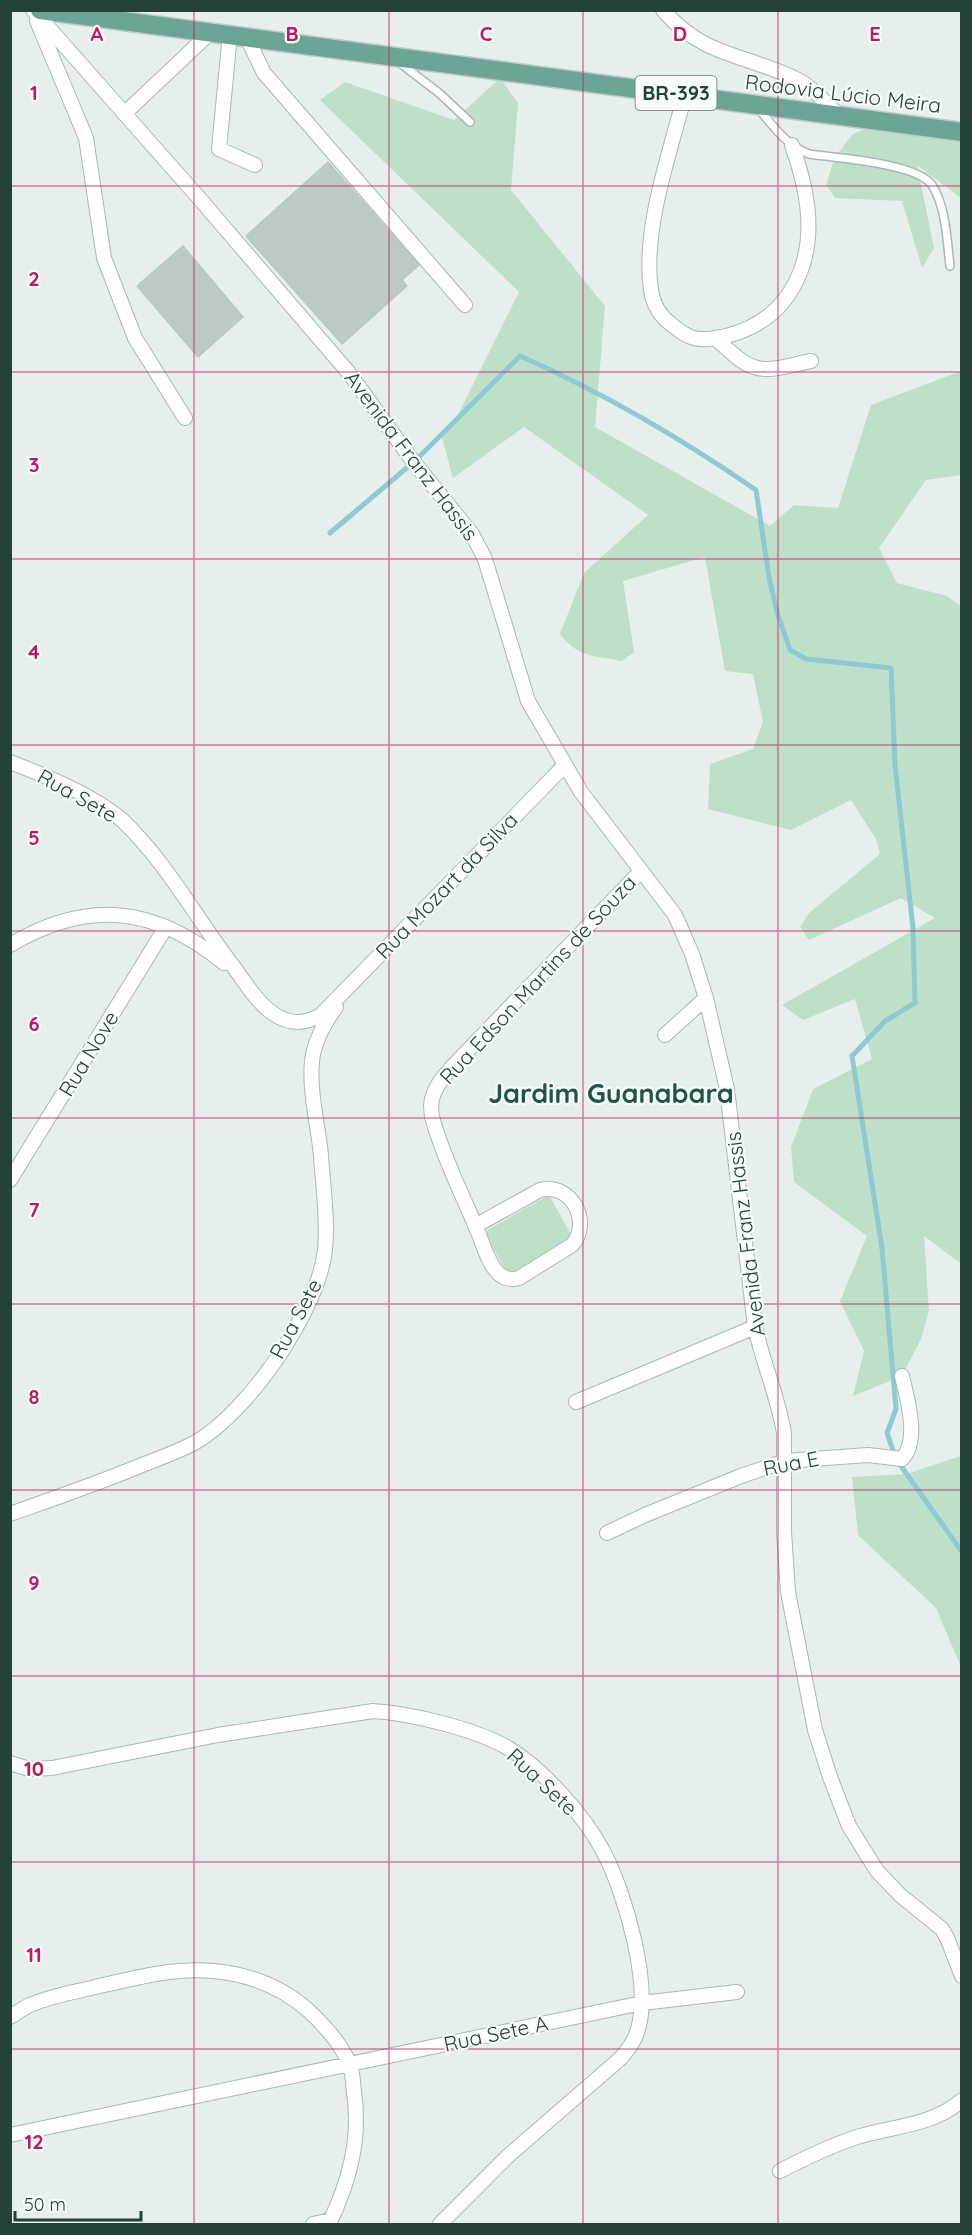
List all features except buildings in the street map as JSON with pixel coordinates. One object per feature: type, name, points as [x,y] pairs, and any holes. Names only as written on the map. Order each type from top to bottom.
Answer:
[{"type":"main road","name":"Rodovia Lúcio Meira","points":[[40,10],[962,132]]},
{"type":"street","name":"Avenida Franz Hassis","points":[[33,10],[349,373],[412,460],[472,534],[485,559],[528,700],[581,792],[675,915],[692,954],[706,998],[728,1089],[755,1327],[760,1352],[781,1417],[785,1461],[784,1532],[788,1592],[815,1730],[836,1795],[849,1826],[877,1871],[900,1895],[942,1929],[962,1976]]},
{"type":"street","points":[[33,10],[86,138],[104,258],[135,338],[185,418]]},
{"type":"street","points":[[663,10],[674,24],[693,39],[710,48],[794,78],[810,87],[840,117]]},
{"type":"street","points":[[124,114],[211,32]]},
{"type":"street","points":[[238,35],[219,149],[255,165]]},
{"type":"street","points":[[238,35],[264,73],[465,305]]},
{"type":"street","points":[[685,94],[649,247],[651,292],[656,308],[666,320],[694,338],[715,338],[738,333],[757,325],[784,301],[801,269],[808,231],[808,208],[804,183],[792,145]]},
{"type":"street","points":[[715,338],[744,362],[754,367],[771,369],[811,361]]},
{"type":"street","name":"Rua Sete","points":[[10,762],[48,777],[90,799],[121,819],[148,847],[240,975],[273,1014],[292,1022],[301,1023],[311,1021],[321,1015],[330,1005]]},
{"type":"street","name":"Rua Mozart da Silva","points":[[330,1005],[564,766]]},
{"type":"street","name":"Rua Edson Martins de Souza","points":[[476,1226],[534,1193],[547,1189],[562,1192],[571,1199],[580,1216],[578,1239],[519,1278],[511,1279],[500,1275],[494,1268],[476,1226],[433,1122],[431,1107],[434,1093],[453,1066],[641,871]]},
{"type":"street","points":[[10,945],[47,926],[94,914],[126,916],[166,927],[195,941],[240,975]]},
{"type":"street","name":"Rua Nove","points":[[10,1180],[166,927]]},
{"type":"street","name":"Rua Sete","points":[[10,1514],[110,1478],[196,1442],[213,1431],[248,1399],[280,1353],[315,1287],[325,1251],[325,1209],[312,1078],[314,1053],[327,1022],[356,979]]},
{"type":"street","points":[[665,1035],[706,998]]},
{"type":"street","points":[[576,1402],[755,1327]]},
{"type":"street","name":"Rua E","points":[[607,1533],[741,1476],[785,1461],[876,1455],[899,1459],[905,1456],[911,1429],[902,1376]]},
{"type":"street","name":"Rua Sete","points":[[10,1763],[29,1769],[52,1768],[218,1735],[372,1711],[394,1712],[483,1736],[508,1748],[552,1785],[581,1818],[603,1850],[627,1912],[638,1966],[642,2003],[636,2034],[621,2058],[508,2156],[440,2224]]},
{"type":"street","points":[[10,2017],[30,2005],[57,1996],[126,1980],[192,1970],[215,1971],[262,1982],[292,1997],[320,2022],[350,2065],[356,2109],[357,2135],[350,2173],[330,2222],[313,2224]]},
{"type":"street","name":"Rua Sete A","points":[[10,2135],[642,2003],[737,1992]]},
{"type":"street","points":[[780,2171],[817,2152],[857,2137],[941,2115],[962,2100]]},
{"type":"lane","points":[[391,56],[439,93],[470,122]]},
{"type":"lane","points":[[756,106],[777,132],[792,145],[809,154],[892,166],[918,173],[931,184],[939,203],[950,266]]},
{"type":"green space","points":[[500,78],[518,103],[511,190],[605,306],[595,427],[770,526],[794,505],[838,508],[871,405],[961,371],[961,475],[926,480],[879,548],[897,583],[947,596],[962,607],[961,1264],[924,1236],[929,1311],[921,1339],[902,1376],[853,1396],[864,1351],[840,1301],[867,1236],[794,1182],[791,1147],[813,1089],[872,1059],[855,999],[803,1020],[782,1005],[935,918],[901,898],[809,940],[800,927],[809,913],[880,854],[876,839],[851,800],[791,830],[708,809],[710,764],[753,749],[763,722],[753,674],[725,671],[705,557],[623,581],[634,652],[622,661],[587,654],[566,642],[560,634],[584,573],[648,515],[524,427],[453,478],[442,438],[453,425],[519,292],[320,100],[345,82],[454,120]]},
{"type":"green space","points":[[873,126],[961,140],[961,198],[917,165],[934,248],[922,268],[902,201],[835,198],[826,185],[835,157],[853,134]]},
{"type":"green space","points":[[549,1195],[573,1238],[508,1275],[484,1232]]},
{"type":"green space","points":[[962,1456],[961,1667],[936,1608],[858,1535],[852,1477],[906,1474]]},
{"type":"waterway","points":[[330,533],[416,460],[520,356],[641,417],[756,490],[769,577],[777,612],[790,650],[806,659],[891,668],[895,765],[913,928],[915,1003],[885,1021],[852,1056],[882,1248],[896,1409],[887,1433],[896,1459],[962,1552]]},
{"type":"district","name":"Jardim Guanabara","points":[[611,1094]]}]
